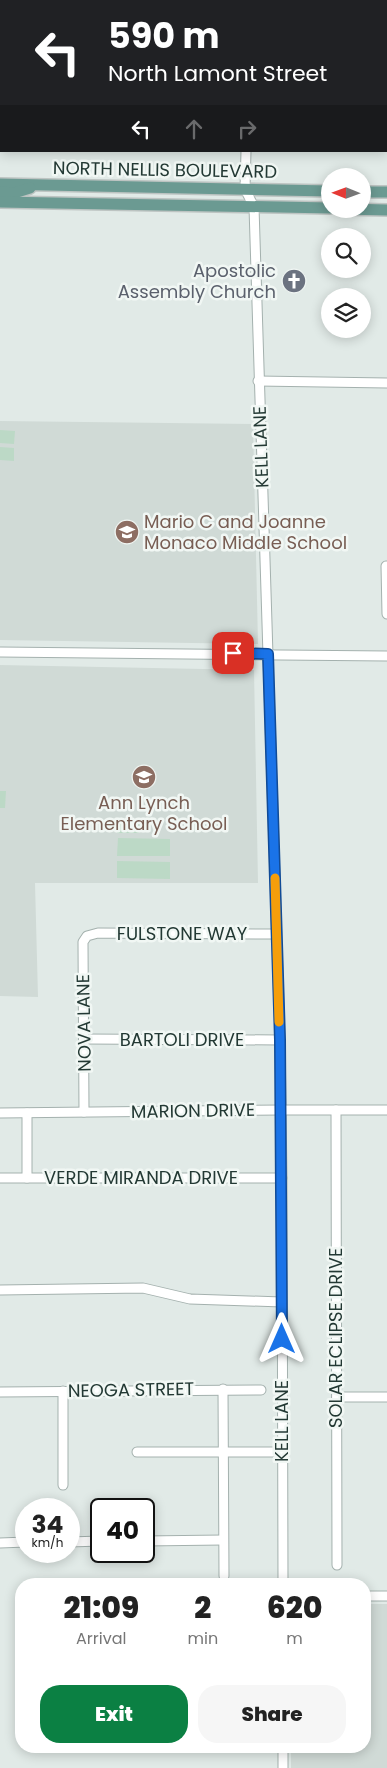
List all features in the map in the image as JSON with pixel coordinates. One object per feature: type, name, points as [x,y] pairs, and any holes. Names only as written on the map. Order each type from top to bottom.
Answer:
[{"type":"main road","name":"NORTH NELLIS BOULEVARD","points":[[0,184],[321,191]]},
{"type":"main road","points":[[0,192],[14,192],[42,185]]},
{"type":"main road","points":[[371,192],[387,192]]},
{"type":"main road","name":"NORTH NELLIS BOULEVARD","points":[[0,202],[321,208]]},
{"type":"main road","points":[[371,210],[387,210]]},
{"type":"street","name":"KELL LANE","points":[[246,152],[245,189],[254,207],[280,1040],[283,1578]]},
{"type":"street","points":[[258,381],[387,383]]},
{"type":"street","points":[[386,566],[387,614]]},
{"type":"street","points":[[0,652],[387,656]]},
{"type":"street","name":"FULSTONE WAY","points":[[87,936],[98,933],[276,934]]},
{"type":"street","name":"NOVA LANE","points":[[84,1112],[83,942],[87,936]]},
{"type":"street","name":"BARTOLI DRIVE","points":[[84,1039],[280,1040]]},
{"type":"street","name":"SOLAR ECLIPSE DRIVE","points":[[336,1110],[337,1565]]},
{"type":"street","name":"MARION DRIVE","points":[[0,1113],[387,1110]]},
{"type":"street","points":[[26,1113],[27,1178]]},
{"type":"street","name":"VERDE MIRANDA DRIVE","points":[[0,1178],[282,1178]]},
{"type":"street","points":[[0,1290],[143,1288],[190,1299],[282,1302]]},
{"type":"street","points":[[222,1389],[224,1576]]},
{"type":"street","name":"NEOGA STREET","points":[[0,1392],[261,1390]]},
{"type":"street","points":[[63,1391],[63,1485]]},
{"type":"street","points":[[336,1397],[387,1397]]},
{"type":"street","points":[[137,1452],[282,1452]]},
{"type":"street","points":[[155,1541],[223,1540]]},
{"type":"street","points":[[0,1543],[15,1542]]},
{"type":"street","points":[[371,1596],[387,1596]]},
{"type":"street","points":[[283,1753],[283,1768]]},
{"type":"shaded area","name":"Mario C and Joanne Monaco Middle School","points":[[0,421],[253,424],[258,644],[0,640]]},
{"type":"shaded area","name":"Ann Lynch Elementary School","points":[[0,665],[254,670],[258,883],[35,883],[38,997],[0,996]]},
{"type":"shaded area","points":[[371,1604],[387,1604],[387,1768],[291,1768],[291,1753],[371,1753]]},
{"type":"green space","points":[[0,430],[15,431],[14,444],[0,443]]},
{"type":"green space","points":[[0,447],[14,448],[14,461],[0,460]]},
{"type":"green space","points":[[0,791],[6,791],[5,808],[0,808]]},
{"type":"green space","points":[[118,822],[139,822],[139,833],[117,833]]},
{"type":"green space","points":[[118,838],[170,839],[170,856],[117,856]]},
{"type":"green space","points":[[117,861],[170,862],[170,879],[117,878]]},
{"type":"slow traffic","points":[[275,878],[279,1022]]},
{"type":"place","name":"Apostolic Assembly Church","points":[[294,281]]},
{"type":"place","name":"Mario C and Joanne Monaco Middle School","points":[[127,532]]},
{"type":"place","name":"Ann Lynch Elementary School","points":[[144,777]]},
{"type":"route","points":[[233,653],[268,654],[280,1040],[282,1339]]}]
